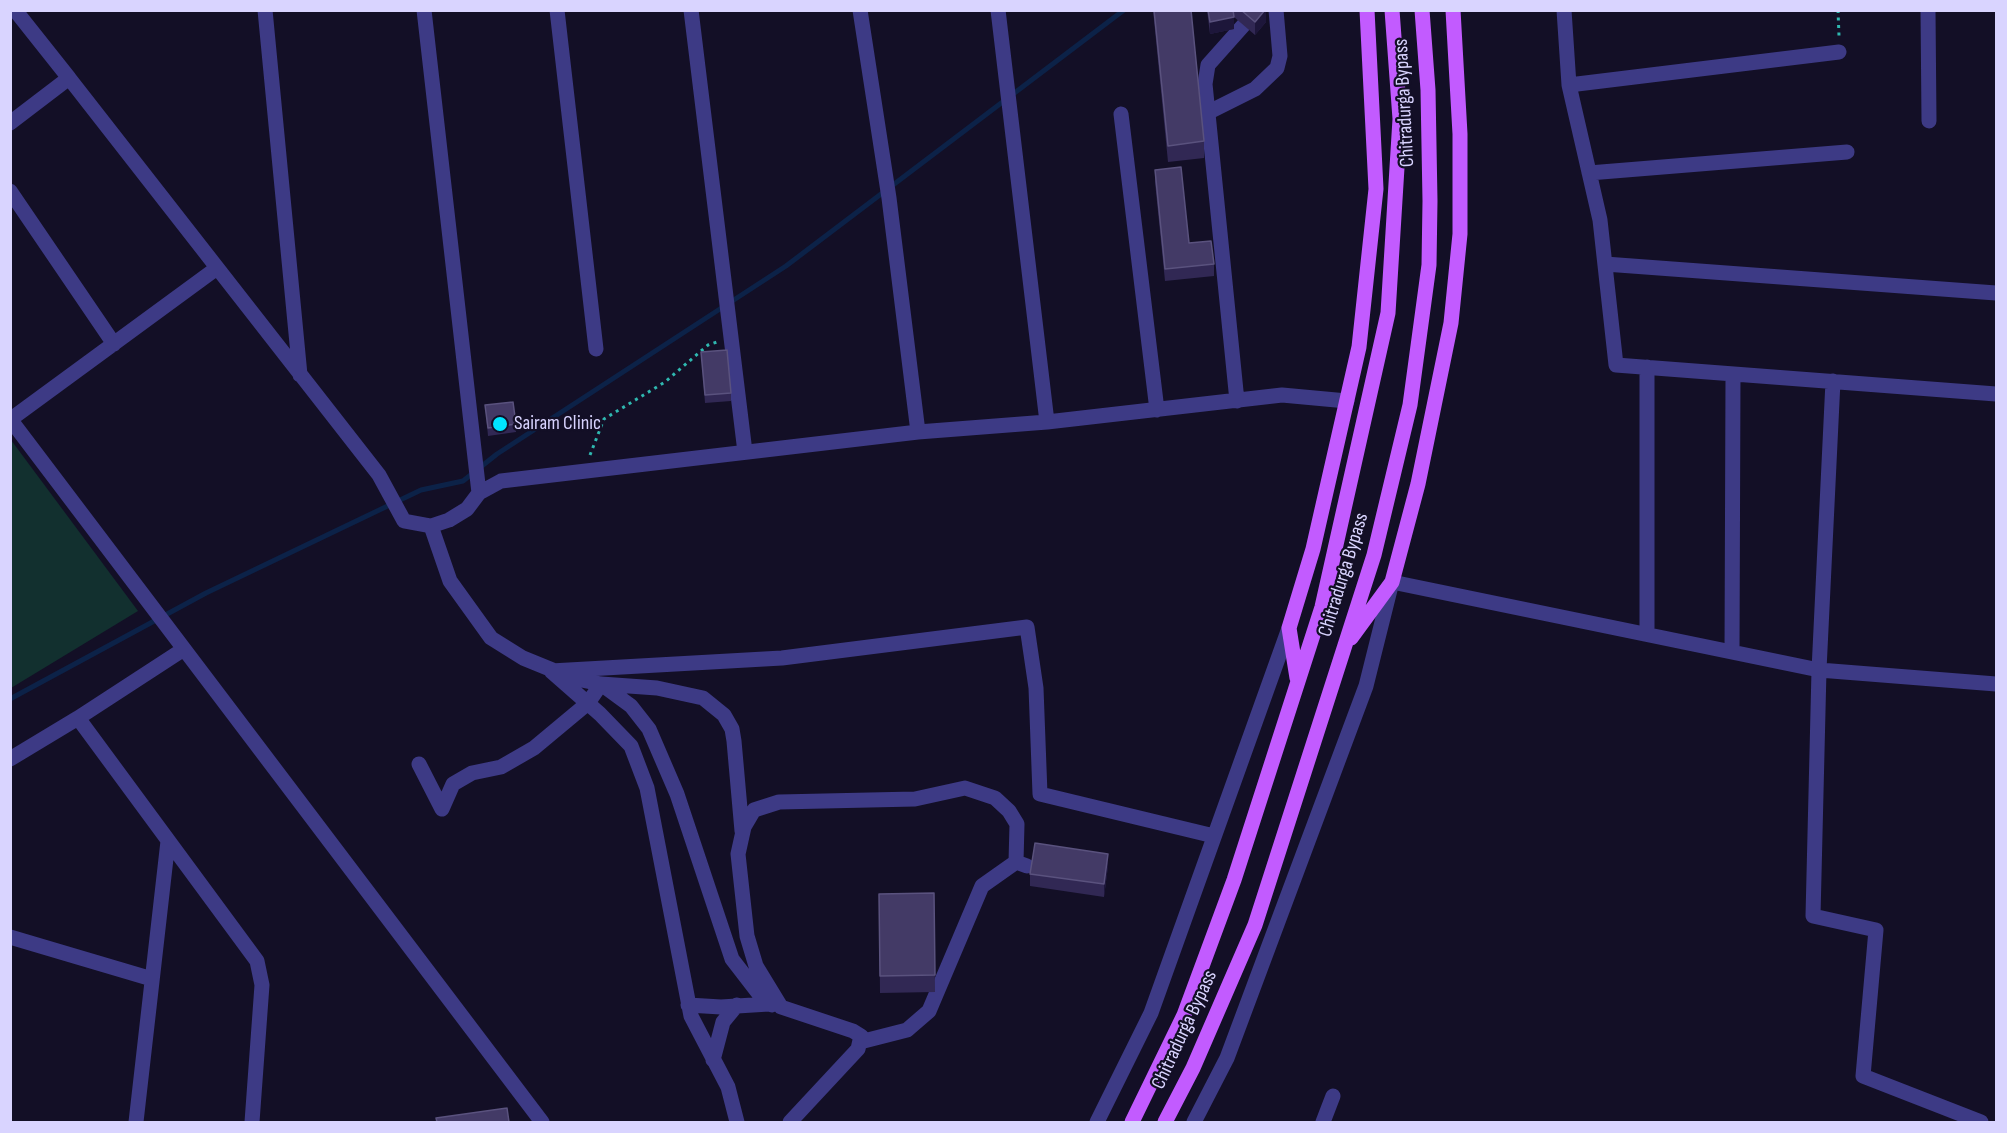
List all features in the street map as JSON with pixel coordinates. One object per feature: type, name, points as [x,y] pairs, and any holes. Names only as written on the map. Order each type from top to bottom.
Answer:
[{"type":"main road","points":[[1297,681],[1289,628],[1313,549],[1359,347],[1376,189],[1367,10]]},
{"type":"main road","name":"Chitradurga Bypass","points":[[1132,1122],[1184,1016],[1234,880],[1322,607],[1388,313],[1400,119],[1392,10]]},
{"type":"main road","name":"Chitradurga Bypass","points":[[1165,1122],[1193,1068],[1255,925],[1374,555],[1410,405],[1429,265],[1428,90],[1422,10]]},
{"type":"main road","points":[[1344,649],[1392,582],[1418,484],[1451,323],[1460,234],[1460,134],[1453,10]]},
{"type":"street","points":[[15,10],[379,475],[404,521],[431,526],[449,520],[467,508],[479,493],[501,481],[918,432],[1047,422],[1282,395],[1347,401]]},
{"type":"street","points":[[266,10],[300,375]]},
{"type":"street","points":[[424,10],[479,493]]},
{"type":"street","points":[[557,10],[596,349]]},
{"type":"street","points":[[691,10],[745,452]]},
{"type":"street","points":[[860,10],[889,198],[918,432]]},
{"type":"street","points":[[998,10],[1047,422]]},
{"type":"street","points":[[1237,401],[1205,84],[1208,65],[1257,10]]},
{"type":"street","points":[[1207,113],[1255,89],[1276,68],[1280,56],[1276,10]]},
{"type":"street","points":[[1564,10],[1569,85],[1600,220],[1616,365],[1996,394]]},
{"type":"street","points":[[1928,10],[1929,121]]},
{"type":"street","points":[[1569,85],[1839,52]]},
{"type":"street","points":[[10,123],[69,78]]},
{"type":"street","points":[[1121,114],[1157,410]]},
{"type":"street","points":[[1589,173],[1847,152]]},
{"type":"street","points":[[10,191],[114,344]]},
{"type":"street","points":[[1605,264],[1996,293]]},
{"type":"street","points":[[217,268],[11,419],[542,1122]]},
{"type":"street","points":[[1647,368],[1647,634]]},
{"type":"street","points":[[1732,652],[1733,374]]},
{"type":"street","points":[[1833,381],[1819,670],[1813,916],[1876,930],[1863,1076],[1981,1122]]},
{"type":"street","points":[[431,526],[450,581],[491,638],[523,658],[552,671],[601,684],[657,688],[703,698],[724,715],[732,729],[734,741],[742,834]]},
{"type":"street","points":[[1194,1122],[1227,1058],[1366,686],[1392,582],[1819,670],[1996,684]]},
{"type":"street","points":[[552,671],[782,658],[1027,627],[1036,688],[1040,794],[1214,836]]},
{"type":"street","points":[[1097,1122],[1152,1013],[1289,628]]},
{"type":"street","points":[[10,759],[184,649]]},
{"type":"street","points":[[552,671],[631,746],[648,788],[691,1016],[728,1087],[736,1122]]},
{"type":"street","points":[[419,764],[442,809],[453,784],[472,773],[501,767],[534,748],[588,703],[601,684]]},
{"type":"street","points":[[601,684],[631,706],[649,729],[677,794],[732,959],[775,1006]]},
{"type":"street","points":[[78,718],[257,961],[262,985],[252,1122]]},
{"type":"street","points":[[775,1006],[756,966],[747,936],[738,854],[742,834],[754,810],[779,801],[915,798],[965,788],[995,798],[1009,811],[1017,824],[1014,846],[1021,864],[982,886],[929,1011],[907,1030],[860,1042]]},
{"type":"street","points":[[136,1122],[168,841]]},
{"type":"street","points":[[10,937],[152,979]]},
{"type":"street","points":[[688,1005],[775,1006],[854,1031],[861,1036],[858,1050],[790,1122]]},
{"type":"street","points":[[713,1060],[723,1022],[737,1005]]},
{"type":"street","points":[[1323,1122],[1333,1096]]},
{"type":"path","points":[[1838,10],[1839,52]]},
{"type":"path","points":[[580,472],[594,448],[604,419],[682,370],[708,345],[730,340]]},
{"type":"green space","points":[[11,440],[138,611],[11,688]]},
{"type":"building","points":[[1154,10],[1191,10],[1204,141],[1168,146]]},
{"type":"building","points":[[1208,10],[1233,10],[1234,17],[1210,22]]},
{"type":"building","points":[[1241,10],[1265,10],[1255,22]]},
{"type":"building","points":[[1181,167],[1189,243],[1211,241],[1214,264],[1165,269],[1155,170]]},
{"type":"building","points":[[727,350],[731,393],[705,395],[701,352]]},
{"type":"building","points":[[513,402],[516,424],[488,428],[485,405]]},
{"type":"building","points":[[1035,843],[1108,854],[1104,884],[1030,874]]},
{"type":"building","points":[[934,893],[935,975],[880,976],[879,894]]},
{"type":"building","points":[[507,1108],[509,1122],[437,1122],[436,1118]]},
{"type":"waterway","points":[[10,699],[206,593],[421,490],[463,481],[497,454],[786,266],[1124,10]]},
{"type":"place","name":"Sairam Clinic","points":[[500,424]]}]
